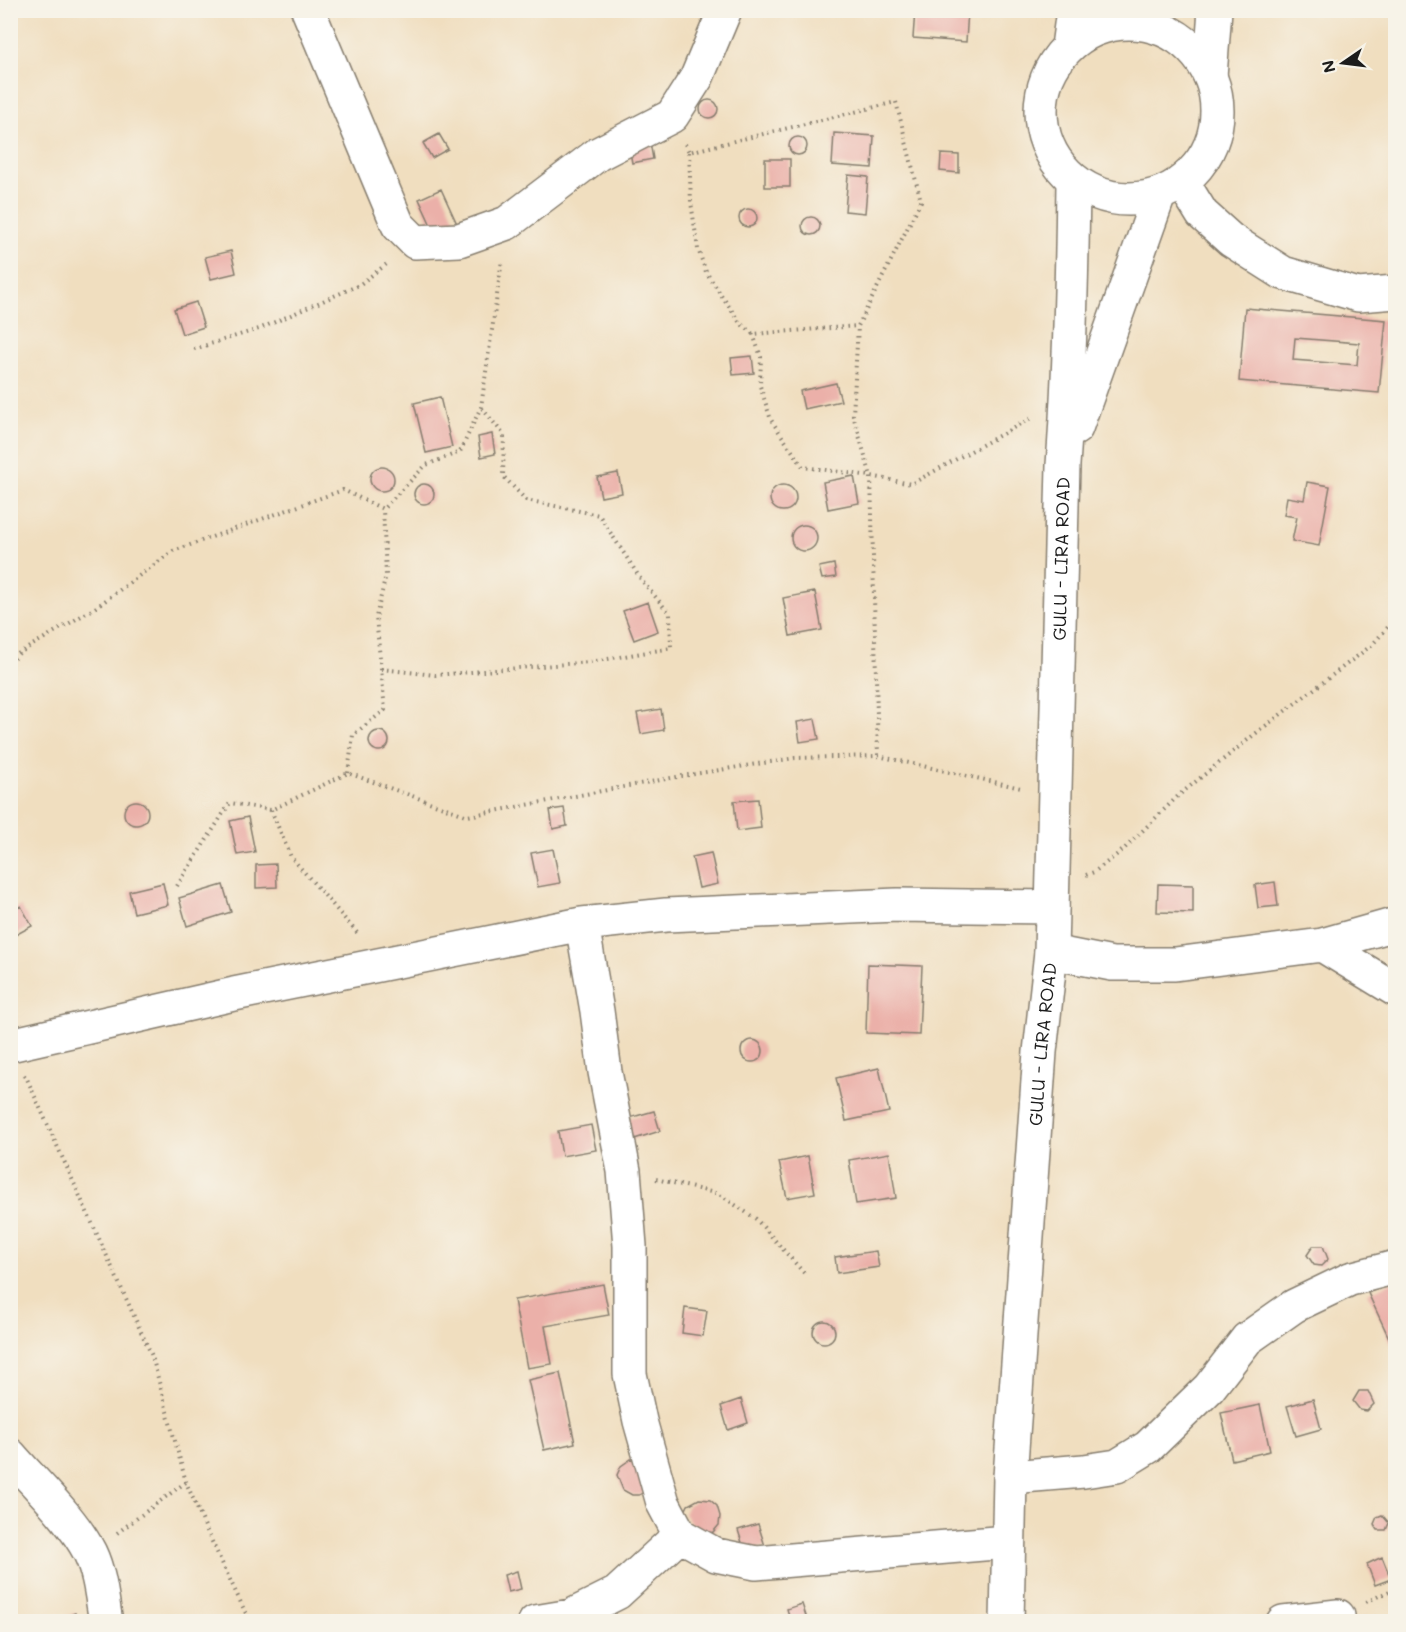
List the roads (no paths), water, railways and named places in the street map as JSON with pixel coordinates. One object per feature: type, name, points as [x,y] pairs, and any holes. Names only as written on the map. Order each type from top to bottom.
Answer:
[{"type":"street","points":[[308,10],[398,225],[415,243],[459,240],[507,223],[598,154],[672,117],[697,77],[725,10]]},
{"type":"street","points":[[1068,47],[1073,10]]},
{"type":"street","points":[[1063,465],[1113,330],[1171,189],[1203,161],[1215,134],[1217,104],[1210,76],[1215,10]]},
{"type":"street","points":[[1210,76],[1192,50],[1168,32],[1135,17],[1086,34],[1068,47],[1050,71],[1041,100],[1042,130],[1053,158],[1073,181],[1114,200],[1171,189],[1232,240],[1283,273],[1358,295],[1395,292]]},
{"type":"street","name":"GULU - LIRA ROAD","points":[[1007,1622],[1010,1477],[1040,1052],[1051,952],[1063,465],[1068,398],[1073,181]]},
{"type":"street","points":[[15,1058],[383,963],[582,924],[666,915],[1052,899]]},
{"type":"street","points":[[582,924],[605,1072],[624,1171],[630,1246],[630,1374],[640,1421],[663,1503],[680,1535],[716,1555],[756,1563],[1007,1542]]},
{"type":"street","points":[[1051,952],[1112,964],[1175,963],[1322,945],[1395,924]]},
{"type":"street","points":[[1322,945],[1395,990]]},
{"type":"street","points":[[1010,1477],[1117,1466],[1148,1447],[1209,1388],[1247,1339],[1294,1306],[1350,1279],[1395,1267]]},
{"type":"street","points":[[10,1455],[72,1526],[90,1554],[100,1585],[106,1622]]},
{"type":"street","points":[[535,1622],[571,1616],[617,1593],[680,1535]]},
{"type":"street","points":[[1283,1622],[1338,1616]]}]
